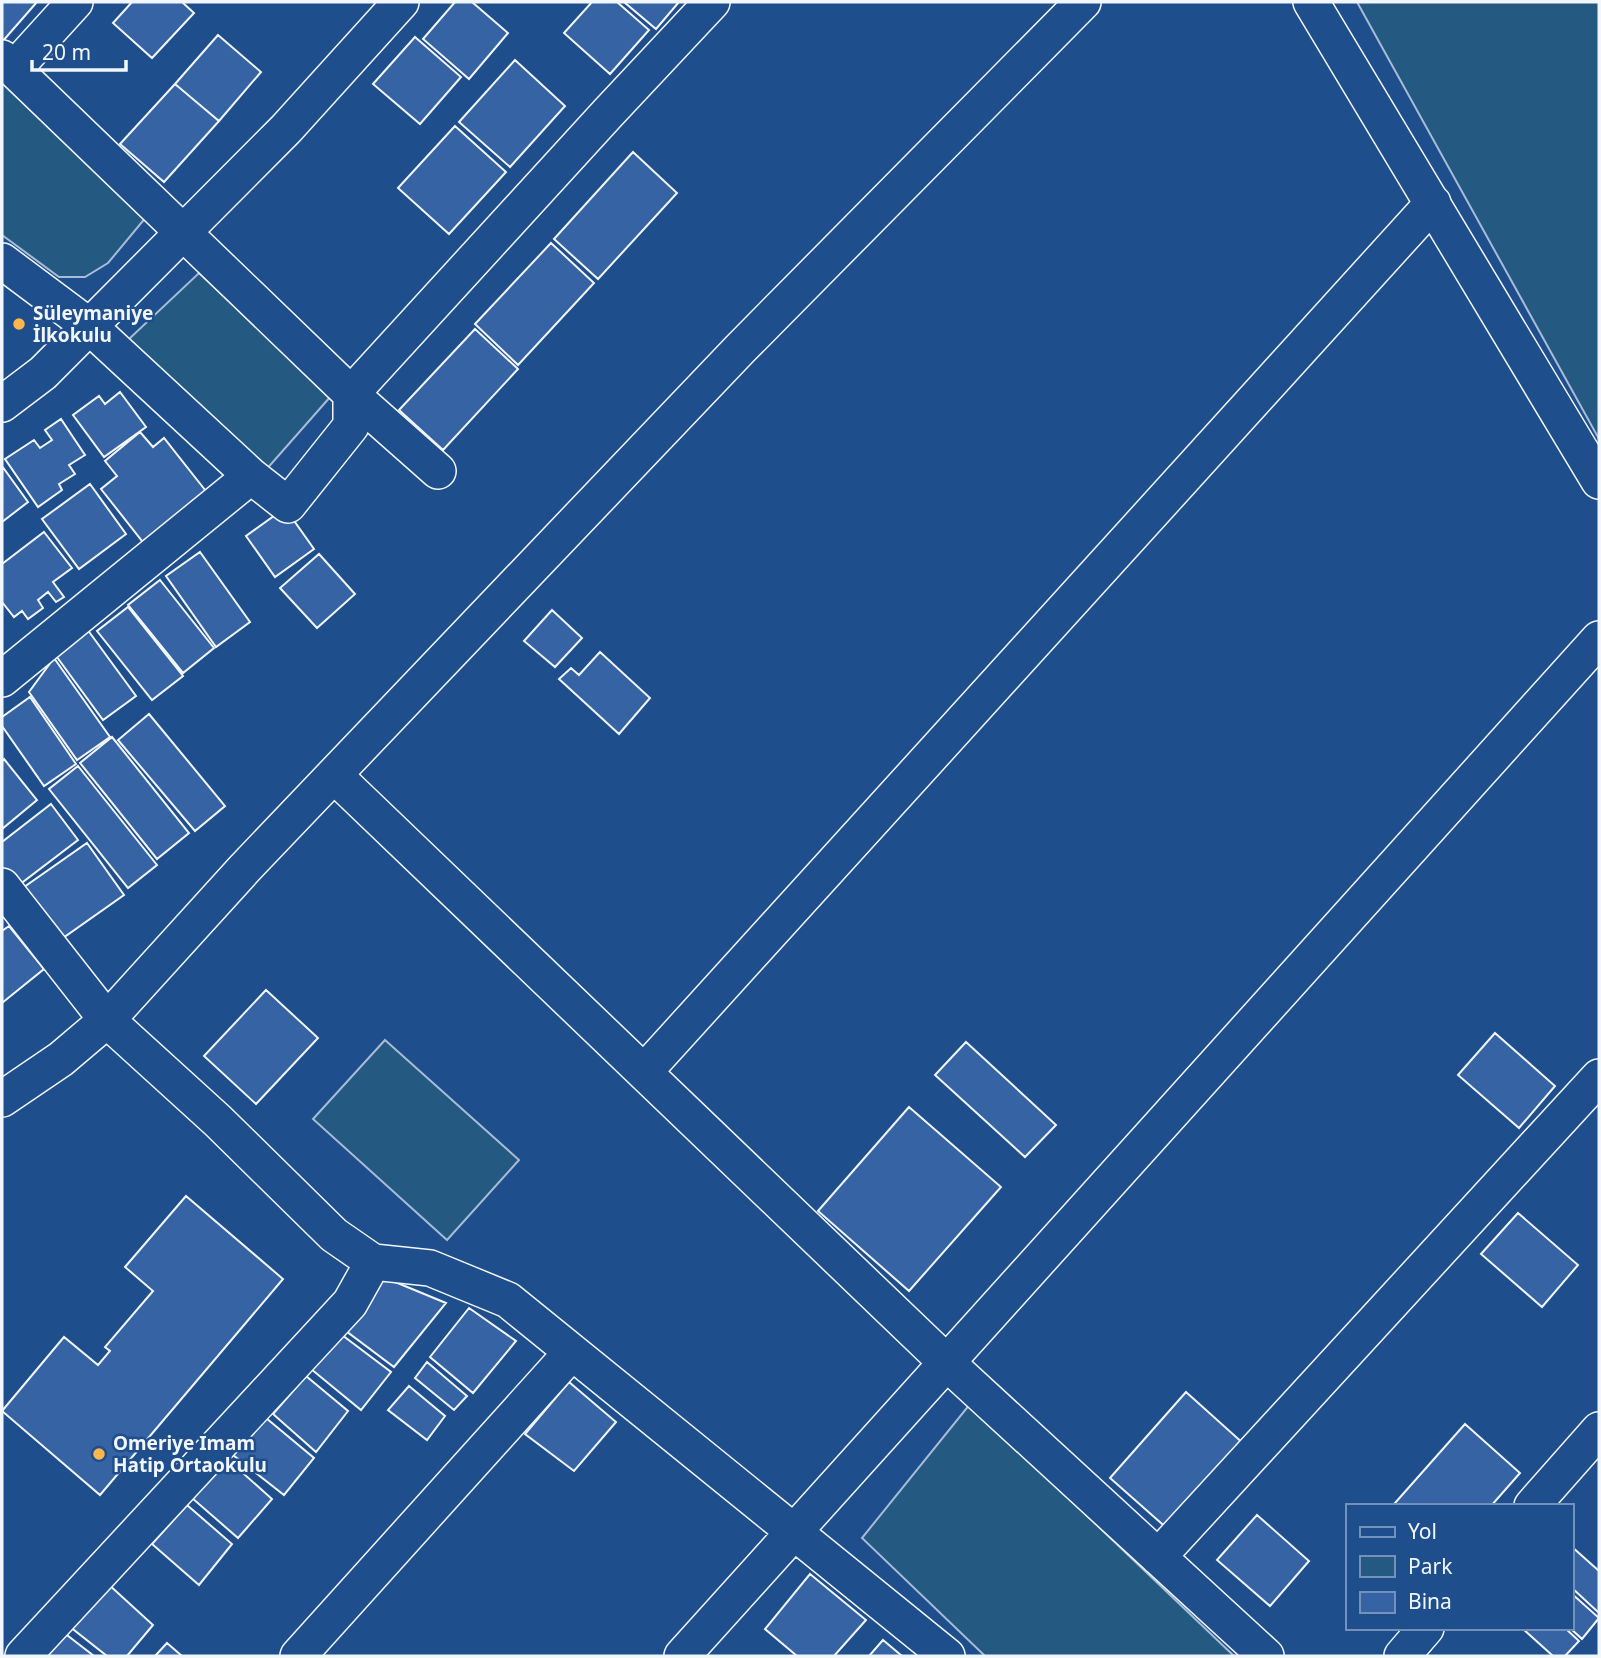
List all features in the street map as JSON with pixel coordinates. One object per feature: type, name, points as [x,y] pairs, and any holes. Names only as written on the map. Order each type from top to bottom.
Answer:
[{"type":"street","points":[[75,2],[8,63],[351,394],[438,471]]},
{"type":"street","points":[[2,404],[43,373],[286,129],[401,2]]},
{"type":"street","points":[[2,261],[89,326],[251,475],[288,505],[351,426],[351,394],[712,2]]},
{"type":"street","points":[[2,1098],[61,1059],[107,1020],[245,868],[740,349],[1083,2]]},
{"type":"street","points":[[1311,2],[1599,481]]},
{"type":"street","points":[[644,1072],[1433,203]]},
{"type":"street","points":[[2,679],[251,475]]},
{"type":"street","points":[[682,1656],[1599,639]]},
{"type":"street","points":[[334,775],[946,1362],[1266,1656]]},
{"type":"street","points":[[2,886],[107,1020],[218,1121],[334,1235],[373,1262],[430,1268],[508,1300],[947,1656]]},
{"type":"street","points":[[1158,1557],[1599,1077]]},
{"type":"street","points":[[23,1656],[350,1303],[373,1262]]},
{"type":"street","points":[[298,1656],[572,1352]]},
{"type":"street","points":[[1534,1504],[1592,1452]]},
{"type":"street","points":[[1402,1656],[1424,1630]]},
{"type":"green space","points":[[1357,2],[1599,2],[1599,439]]},
{"type":"green space","points":[[2,77],[147,216],[108,263],[85,277],[59,277],[2,235]]},
{"type":"green space","points":[[199,273],[331,396],[265,471],[129,339]]},
{"type":"green space","points":[[385,1040],[519,1160],[447,1240],[313,1119]]},
{"type":"green space","points":[[970,1404],[1234,1656],[985,1656],[862,1538]]},
{"type":"building","points":[[2,2],[37,2],[2,42]]},
{"type":"building","points":[[132,2],[182,2],[194,13],[152,58],[113,23]]},
{"type":"building","points":[[455,2],[472,2],[508,33],[469,79],[423,39]]},
{"type":"building","points":[[592,2],[617,2],[649,30],[610,74],[564,33]]},
{"type":"building","points":[[624,2],[679,2],[656,29]]},
{"type":"building","points":[[218,35],[261,72],[219,121],[175,84]]},
{"type":"building","points":[[415,37],[461,77],[420,124],[373,84]]},
{"type":"building","points":[[515,60],[565,106],[510,167],[459,122]]},
{"type":"building","points":[[175,84],[219,121],[164,182],[120,144]]},
{"type":"building","points":[[455,126],[506,172],[449,234],[398,188]]},
{"type":"building","points":[[633,152],[677,193],[598,279],[554,239]]},
{"type":"building","points":[[551,243],[594,283],[518,365],[475,324]]},
{"type":"building","points":[[475,329],[518,369],[443,450],[399,410]]},
{"type":"building","points":[[120,392],[146,427],[104,457],[73,415],[99,396],[105,404]]},
{"type":"building","points":[[61,419],[85,455],[69,465],[75,474],[59,484],[62,490],[38,507],[5,459],[34,440],[40,448],[52,440],[45,430]]},
{"type":"building","points":[[140,432],[153,447],[164,438],[209,495],[146,546],[101,489],[117,476],[105,461]]},
{"type":"building","points":[[2,466],[28,502],[2,522]]},
{"type":"building","points":[[90,484],[126,534],[79,569],[42,519]]},
{"type":"building","points":[[285,508],[314,549],[275,577],[246,536]]},
{"type":"building","points":[[44,532],[72,568],[53,582],[64,597],[56,602],[48,592],[38,600],[43,608],[28,619],[22,611],[14,617],[2,602],[2,564]]},
{"type":"building","points":[[200,552],[250,622],[216,647],[166,576]]},
{"type":"building","points":[[319,554],[355,594],[317,628],[280,588]]},
{"type":"building","points":[[160,580],[214,648],[183,673],[128,605]]},
{"type":"building","points":[[128,607],[183,676],[152,700],[97,631]]},
{"type":"building","points":[[552,610],[582,638],[555,667],[524,641]]},
{"type":"building","points":[[87,629],[136,696],[103,720],[54,653]]},
{"type":"building","points":[[600,652],[650,698],[619,734],[559,679],[571,668],[579,675]]},
{"type":"building","points":[[54,658],[110,737],[77,760],[29,692]]},
{"type":"building","points":[[30,697],[76,764],[44,786],[2,726],[2,717]]},
{"type":"building","points":[[149,714],[225,806],[195,831],[118,740]]},
{"type":"building","points":[[112,737],[189,833],[157,859],[80,763]]},
{"type":"building","points":[[4,759],[37,800],[2,829],[2,761]]},
{"type":"building","points":[[78,766],[157,865],[128,888],[49,789]]},
{"type":"building","points":[[51,804],[78,840],[11,891],[2,878],[2,842]]},
{"type":"building","points":[[87,843],[124,895],[53,945],[17,892]]},
{"type":"building","points":[[9,926],[44,969],[2,1003],[2,931]]},
{"type":"building","points":[[266,990],[318,1038],[256,1104],[204,1056]]},
{"type":"building","points":[[1495,1033],[1555,1086],[1519,1128],[1458,1075]]},
{"type":"building","points":[[966,1042],[1056,1125],[1025,1157],[935,1075]]},
{"type":"building","points":[[909,1107],[1001,1187],[909,1291],[818,1211]]},
{"type":"building","points":[[186,1196],[283,1279],[100,1495],[2,1411],[64,1337],[98,1365],[110,1351],[105,1347],[153,1291],[125,1267]]},
{"type":"building","points":[[1518,1213],[1578,1265],[1542,1307],[1481,1254]]},
{"type":"building","points":[[383,1277],[446,1303],[394,1367],[342,1328]]},
{"type":"building","points":[[469,1308],[516,1341],[473,1393],[430,1357]]},
{"type":"building","points":[[342,1335],[391,1372],[361,1410],[311,1369]]},
{"type":"building","points":[[427,1362],[467,1396],[454,1410],[415,1378]]},
{"type":"building","points":[[306,1376],[348,1411],[316,1452],[273,1414]]},
{"type":"building","points":[[569,1382],[616,1422],[574,1471],[525,1434]]},
{"type":"building","points":[[409,1386],[445,1416],[427,1440],[388,1410]]},
{"type":"building","points":[[1186,1392],[1245,1445],[1170,1531],[1110,1478]]},
{"type":"building","points":[[266,1418],[314,1458],[284,1495],[233,1455]]},
{"type":"building","points":[[1465,1424],[1520,1473],[1493,1504],[1395,1503]]},
{"type":"building","points":[[226,1458],[272,1499],[238,1538],[192,1498]]},
{"type":"building","points":[[187,1505],[232,1544],[199,1585],[152,1544]]},
{"type":"building","points":[[1257,1515],[1309,1561],[1270,1606],[1217,1560]]},
{"type":"building","points":[[1573,1548],[1599,1571],[1599,1613],[1573,1589]]},
{"type":"building","points":[[810,1574],[866,1620],[834,1656],[797,1656],[765,1629]]},
{"type":"building","points":[[107,1583],[153,1625],[127,1656],[107,1656],[69,1626]]},
{"type":"building","points":[[1573,1595],[1599,1618],[1582,1639],[1572,1630]]},
{"type":"building","points":[[1524,1630],[1567,1630],[1579,1641],[1565,1656],[1553,1656]]},
{"type":"building","points":[[63,1632],[94,1656],[42,1656]]},
{"type":"building","points":[[883,1640],[902,1656],[869,1656]]},
{"type":"building","points":[[167,1643],[182,1656],[155,1656]]},
{"type":"place","name":"Süleymaniye İlkokulu","points":[[19,324]]},
{"type":"place","name":"Omeriye Imam Hatip Ortaokulu","points":[[99,1454]]}]
